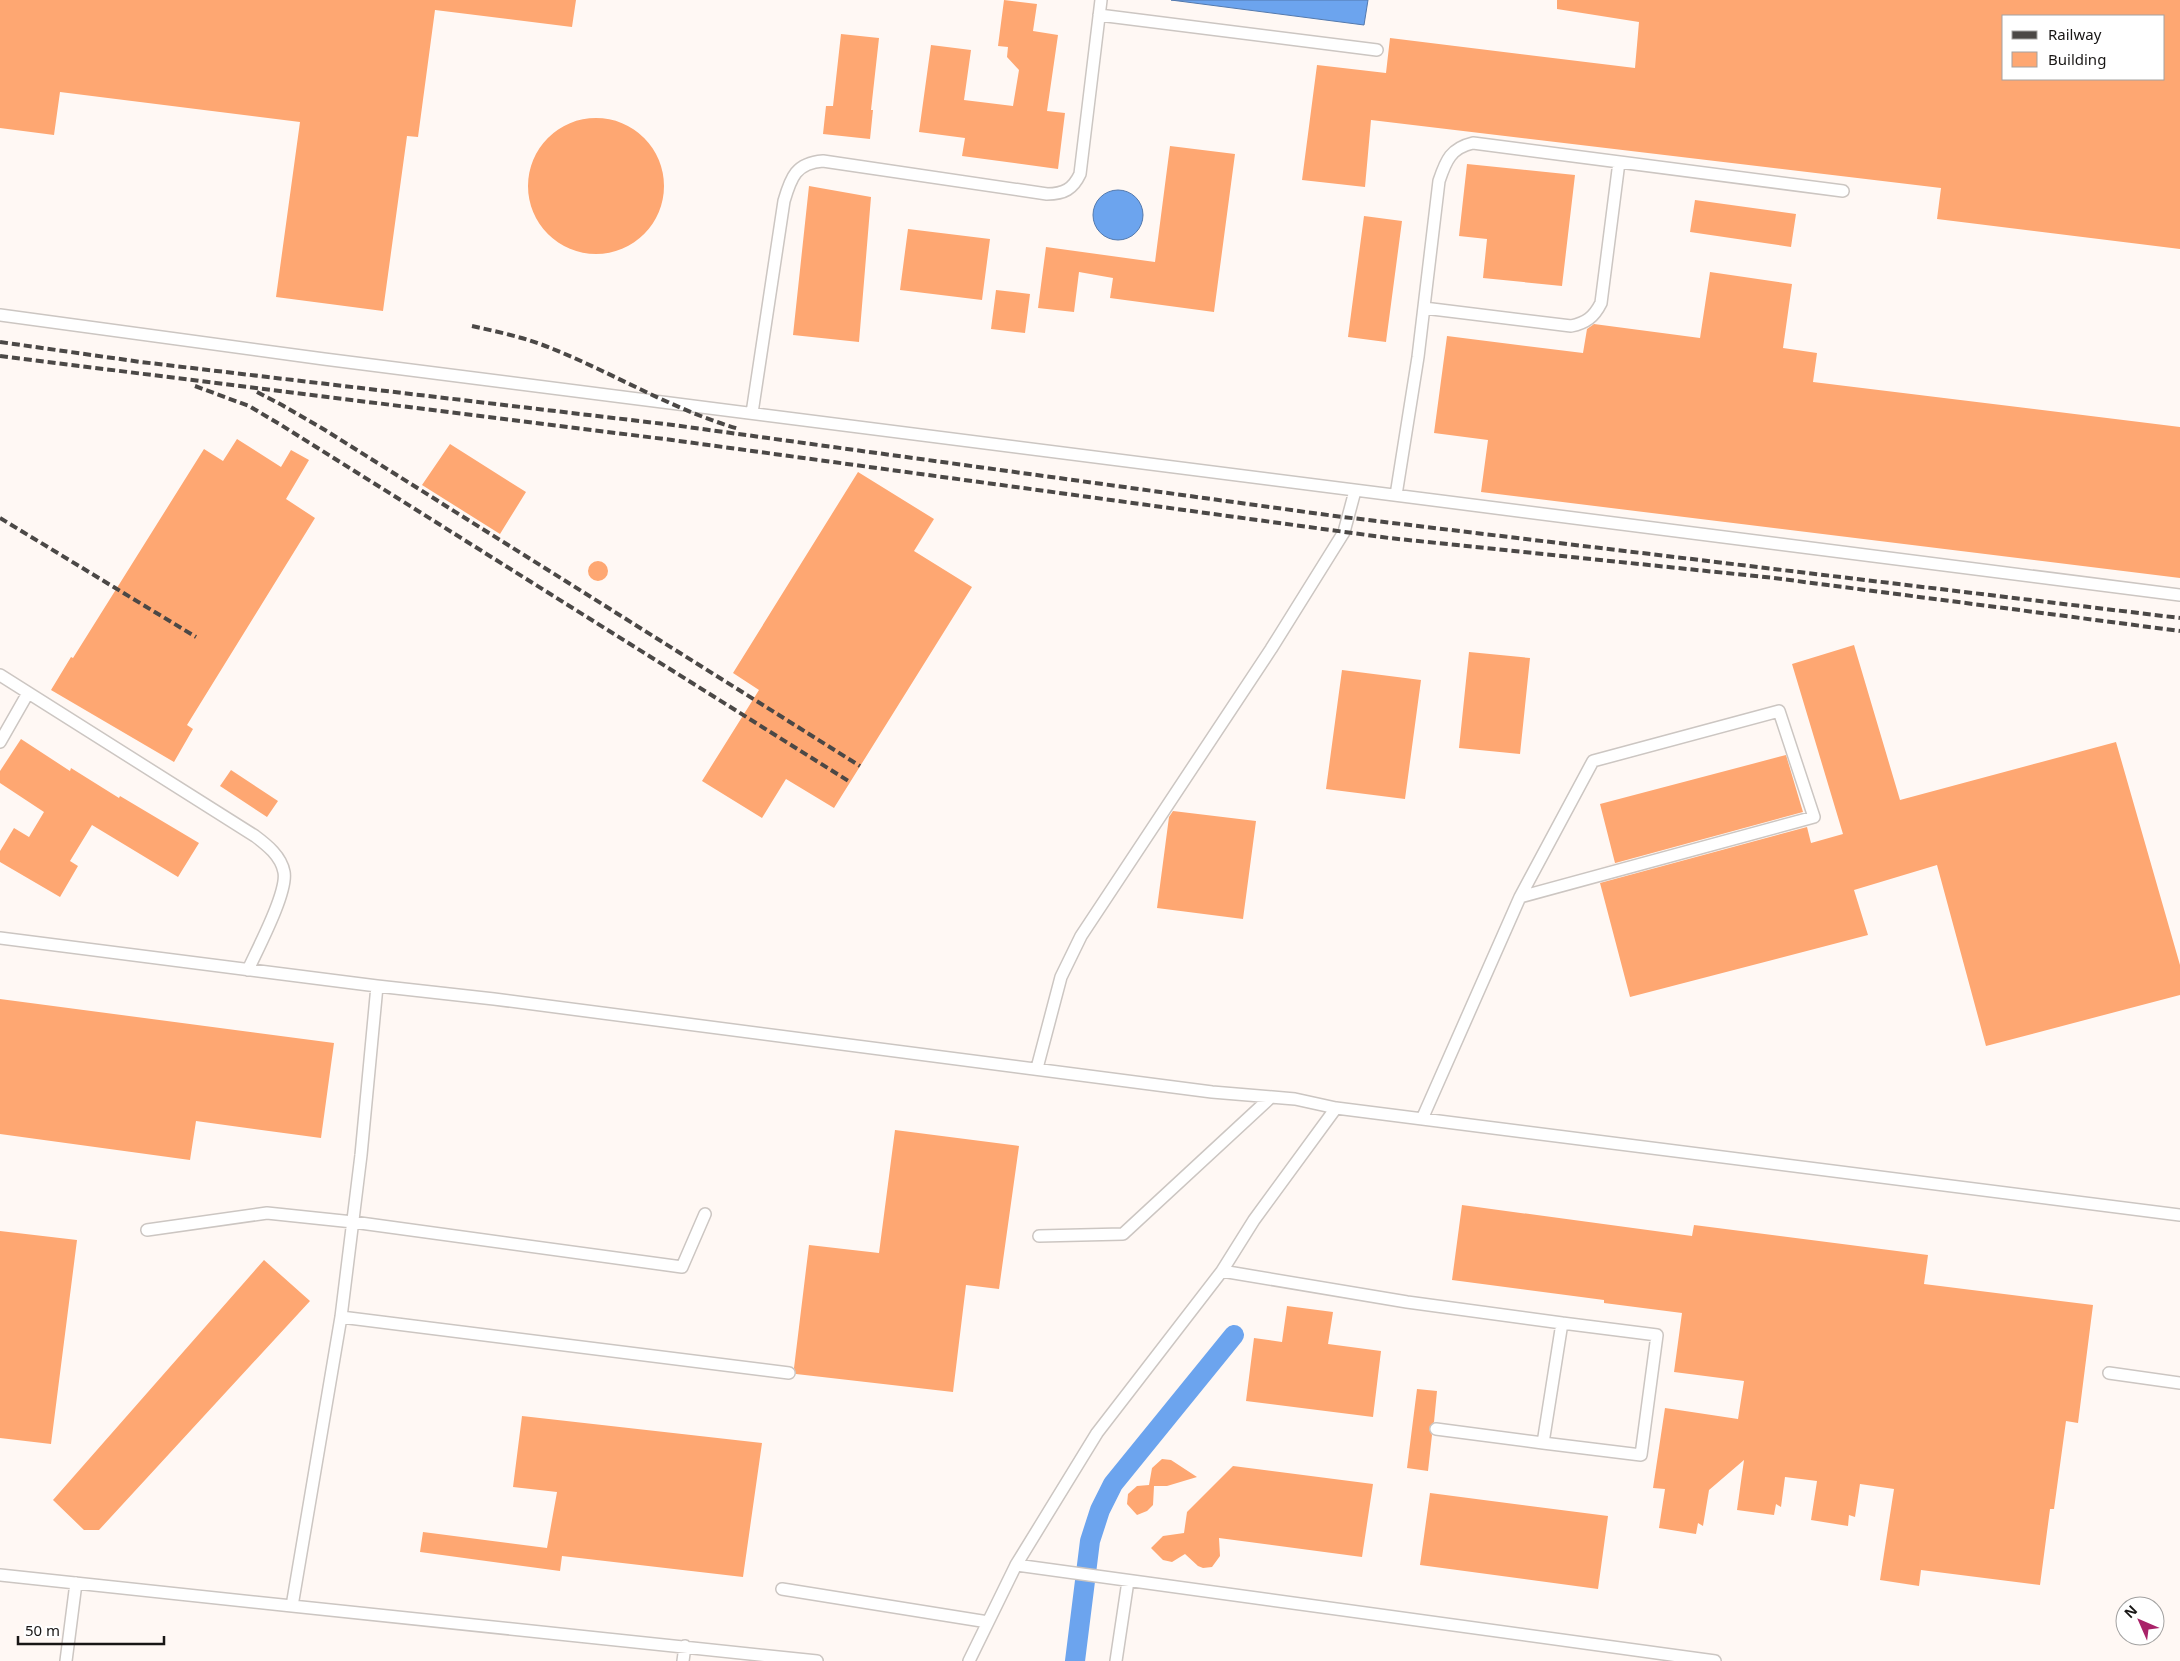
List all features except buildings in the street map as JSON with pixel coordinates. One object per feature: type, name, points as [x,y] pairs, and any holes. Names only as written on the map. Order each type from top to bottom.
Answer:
[{"type":"lane","points":[[752,413],[784,201],[789,184],[797,171],[809,162],[823,161],[1047,194],[1058,194],[1069,190],[1076,184],[1080,174],[1101,0]]},
{"type":"lane","points":[[1099,15],[1377,50]]},
{"type":"lane","points":[[1396,495],[1424,308],[1439,181],[1450,155],[1461,146],[1473,142],[1843,191]]},
{"type":"lane","points":[[1424,308],[1571,326],[1589,320],[1601,303],[1619,162]]},
{"type":"lane","points":[[0,315],[324,359],[2180,595]]},
{"type":"lane","points":[[1038,1068],[1061,977],[1081,936],[1271,649],[1344,532],[1355,491]]},
{"type":"lane","points":[[0,675],[255,836],[278,858],[284,872],[283,888],[248,970]]},
{"type":"lane","points":[[0,742],[28,693]]},
{"type":"lane","points":[[1422,1119],[1520,897],[1593,762],[1779,711],[1814,817],[1520,897]]},
{"type":"lane","points":[[0,938],[377,986],[494,998],[1270,1098],[1295,1099],[1336,1108],[2180,1215]]},
{"type":"lane","points":[[292,1606],[341,1317],[353,1222],[377,986]]},
{"type":"lane","points":[[1039,1236],[1123,1234],[1270,1098]]},
{"type":"lane","points":[[969,1661],[1016,1565],[1097,1433],[1222,1271],[1254,1220],[1336,1108]]},
{"type":"lane","points":[[147,1230],[267,1213],[353,1222],[682,1267],[705,1214]]},
{"type":"lane","points":[[1222,1271],[1407,1302],[1657,1335],[1641,1455],[1436,1429]]},
{"type":"lane","points":[[341,1317],[789,1374]]},
{"type":"lane","points":[[1544,1443],[1562,1323]]},
{"type":"lane","points":[[2109,1373],[2180,1383]]},
{"type":"lane","points":[[1016,1565],[1715,1661]]},
{"type":"lane","points":[[0,1575],[817,1661]]},
{"type":"lane","points":[[1116,1661],[1128,1580]]},
{"type":"lane","points":[[66,1661],[76,1583]]},
{"type":"lane","points":[[782,1589],[988,1622]]},
{"type":"lane","points":[[684,1661],[685,1646]]},
{"type":"water","points":[[1171,0],[1368,0],[1364,25]]},
{"type":"water","points":[[1123,190],[1136,197],[1142,205],[1142,225],[1136,233],[1128,239],[1113,240],[1100,233],[1094,225],[1093,210],[1100,197],[1108,191]]},
{"type":"waterway","points":[[1075,1661],[1090,1541],[1100,1510],[1113,1484],[1234,1335]]},
{"type":"railway","points":[[472,326],[543,345],[667,402],[739,429]]},
{"type":"railway","points":[[0,342],[141,362],[673,425],[1335,516],[2180,618]]},
{"type":"railway","points":[[0,356],[672,440],[1389,538],[1774,578],[2180,631]]},
{"type":"railway","points":[[195,386],[249,406],[281,425],[850,782]]},
{"type":"railway","points":[[257,392],[325,430],[860,766]]},
{"type":"railway","points":[[0,518],[196,637]]}]
